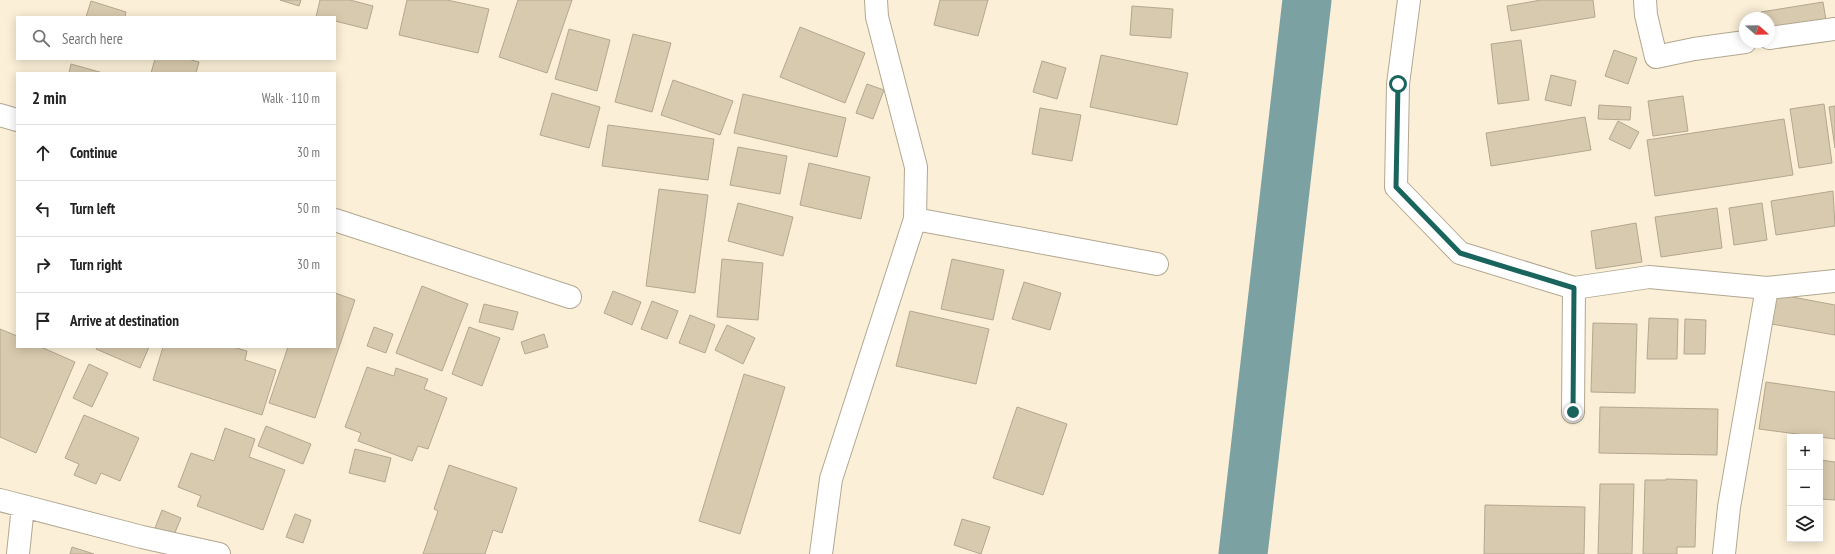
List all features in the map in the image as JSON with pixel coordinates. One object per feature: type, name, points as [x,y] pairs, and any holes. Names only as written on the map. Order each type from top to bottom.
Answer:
[{"type":"street","points":[[821,554],[831,479],[916,219],[916,167],[876,8],[862,0]]},
{"type":"street","points":[[1409,0],[1398,84],[1396,187],[1460,253],[1574,288],[1649,277],[1767,288],[1835,281]]},
{"type":"street","points":[[1645,0],[1646,15],[1656,58],[1694,49],[1739,43]]},
{"type":"street","points":[[1775,37],[1835,30]]},
{"type":"street","points":[[0,115],[16,120]]},
{"type":"street","points":[[916,219],[1157,264]]},
{"type":"street","points":[[336,220],[570,297]]},
{"type":"street","points":[[1573,412],[1574,288]]},
{"type":"street","points":[[1724,554],[1729,507],[1767,288]]},
{"type":"street","points":[[0,500],[142,537],[219,554]]},
{"type":"street","points":[[18,554],[24,506]]},
{"type":"building","points":[[280,0],[301,0],[299,6]]},
{"type":"building","points":[[320,0],[350,0],[373,6],[367,29],[336,21],[336,16],[316,16]]},
{"type":"building","points":[[407,0],[447,0],[489,9],[478,53],[399,35]]},
{"type":"building","points":[[518,0],[572,0],[547,73],[499,57]]},
{"type":"building","points":[[940,0],[988,0],[978,36],[934,25]]},
{"type":"building","points":[[1541,0],[1593,0],[1595,17],[1511,31],[1507,6]]},
{"type":"building","points":[[91,1],[126,12],[125,16],[86,16]]},
{"type":"building","points":[[1823,2],[1826,20],[1775,28],[1775,12],[1761,12]]},
{"type":"building","points":[[1132,6],[1173,9],[1171,38],[1130,35]]},
{"type":"building","points":[[800,27],[865,53],[845,103],[780,77]]},
{"type":"building","points":[[569,29],[610,40],[597,91],[555,79]]},
{"type":"building","points":[[633,34],[671,43],[652,112],[615,102]]},
{"type":"building","points":[[1521,40],[1529,100],[1498,104],[1491,44]]},
{"type":"building","points":[[1614,50],[1637,58],[1628,84],[1605,76]]},
{"type":"building","points":[[1101,55],[1188,73],[1177,125],[1090,107]]},
{"type":"building","points":[[155,60],[192,60],[199,62],[196,72],[151,72]]},
{"type":"building","points":[[1042,61],[1066,68],[1057,99],[1033,92]]},
{"type":"building","points":[[71,64],[99,72],[69,72]]},
{"type":"building","points":[[1551,75],[1576,81],[1571,106],[1545,100]]},
{"type":"building","points":[[673,80],[733,101],[720,135],[661,115]]},
{"type":"building","points":[[867,84],[884,90],[873,119],[856,113]]},
{"type":"building","points":[[552,93],[600,107],[589,148],[540,135]]},
{"type":"building","points":[[743,94],[846,118],[837,157],[734,133]]},
{"type":"building","points":[[1683,96],[1688,131],[1653,136],[1648,101]]},
{"type":"building","points":[[1824,104],[1832,163],[1799,168],[1790,109]]},
{"type":"building","points":[[1599,105],[1631,107],[1630,120],[1598,119]]},
{"type":"building","points":[[1835,106],[1835,148],[1829,107]]},
{"type":"building","points":[[1040,108],[1081,115],[1072,161],[1032,154]]},
{"type":"building","points":[[1585,117],[1591,150],[1491,166],[1486,133]]},
{"type":"building","points":[[1784,119],[1793,175],[1655,196],[1647,140]]},
{"type":"building","points":[[1618,121],[1639,132],[1630,149],[1609,139]]},
{"type":"building","points":[[608,125],[714,139],[708,180],[602,166]]},
{"type":"building","points":[[738,147],[787,156],[780,194],[730,185]]},
{"type":"building","points":[[809,163],[870,177],[861,219],[800,205]]},
{"type":"building","points":[[659,189],[708,195],[695,293],[646,286]]},
{"type":"building","points":[[1833,191],[1835,226],[1776,235],[1771,201]]},
{"type":"building","points":[[738,203],[793,217],[783,256],[728,241]]},
{"type":"building","points":[[1762,203],[1767,240],[1734,245],[1729,208]]},
{"type":"building","points":[[1717,208],[1722,248],[1661,257],[1655,217]]},
{"type":"building","points":[[1636,223],[1642,262],[1596,269],[1591,231]]},
{"type":"building","points":[[722,259],[763,263],[758,320],[717,317]]},
{"type":"building","points":[[952,259],[1004,270],[993,320],[941,309]]},
{"type":"building","points":[[1024,282],[1061,293],[1050,330],[1012,319]]},
{"type":"building","points":[[422,286],[468,304],[442,371],[396,353]]},
{"type":"building","points":[[613,291],[641,302],[632,325],[604,313]]},
{"type":"building","points":[[336,293],[355,300],[315,418],[269,403],[288,348],[336,348]]},
{"type":"building","points":[[1771,293],[1835,305],[1835,335],[1766,323]]},
{"type":"building","points":[[652,301],[678,311],[667,339],[641,329]]},
{"type":"building","points":[[484,304],[518,312],[513,330],[479,322]]},
{"type":"building","points":[[910,311],[989,329],[976,384],[896,366]]},
{"type":"building","points":[[690,315],[715,325],[705,353],[679,343]]},
{"type":"building","points":[[1649,318],[1678,319],[1677,359],[1647,359]]},
{"type":"building","points":[[1685,319],[1706,320],[1705,354],[1684,354]]},
{"type":"building","points":[[1593,323],[1637,324],[1635,393],[1591,392]]},
{"type":"building","points":[[727,325],[755,338],[743,364],[715,350]]},
{"type":"building","points":[[374,327],[393,334],[386,353],[367,346]]},
{"type":"building","points":[[469,327],[500,338],[482,386],[452,374]]},
{"type":"building","points":[[0,329],[16,336],[16,348],[43,348],[75,362],[36,453],[0,437]]},
{"type":"building","points":[[544,334],[548,347],[525,354],[521,342]]},
{"type":"building","points":[[96,348],[149,348],[140,368]]},
{"type":"building","points":[[163,348],[236,348],[247,351],[245,360],[276,370],[262,415],[153,380]]},
{"type":"building","points":[[89,364],[108,373],[92,407],[73,398]]},
{"type":"building","points":[[367,367],[394,376],[396,368],[428,379],[424,389],[447,398],[428,449],[418,446],[412,461],[358,441],[361,433],[345,427]]},
{"type":"building","points":[[744,374],[785,387],[740,534],[699,521]]},
{"type":"building","points":[[1766,382],[1835,392],[1835,439],[1823,437],[1823,434],[1797,434],[1759,429]]},
{"type":"building","points":[[1017,407],[1067,424],[1043,495],[993,478]]},
{"type":"building","points":[[1600,407],[1718,409],[1717,455],[1599,453]]},
{"type":"building","points":[[84,415],[139,438],[120,481],[101,473],[96,484],[74,475],[79,464],[65,458]]},
{"type":"building","points":[[266,426],[311,444],[303,464],[258,446]]},
{"type":"building","points":[[225,428],[255,439],[249,457],[285,470],[263,530],[197,506],[201,496],[178,487],[191,453],[214,461]]},
{"type":"building","points":[[355,449],[391,458],[385,482],[349,473]]},
{"type":"building","points":[[1823,460],[1835,462],[1835,500],[1823,499]]},
{"type":"building","points":[[449,465],[517,488],[502,533],[493,530],[485,554],[423,554],[438,511],[434,509]]},
{"type":"building","points":[[1645,480],[1697,480],[1695,547],[1677,547],[1677,554],[1643,554]]},
{"type":"building","points":[[1600,484],[1634,484],[1632,554],[1598,554]]},
{"type":"building","points":[[1485,505],[1585,507],[1584,554],[1484,554]]},
{"type":"building","points":[[162,510],[181,518],[174,535],[155,528]]},
{"type":"building","points":[[295,514],[311,520],[303,543],[286,537]]},
{"type":"building","points":[[962,519],[990,527],[981,554],[954,545]]},
{"type":"building","points":[[72,547],[94,554],[70,554]]},
{"type":"waterway","points":[[1243,554],[1307,0]]},
{"type":"route","points":[[1398,84],[1396,187],[1460,253],[1574,288],[1573,412]]}]
